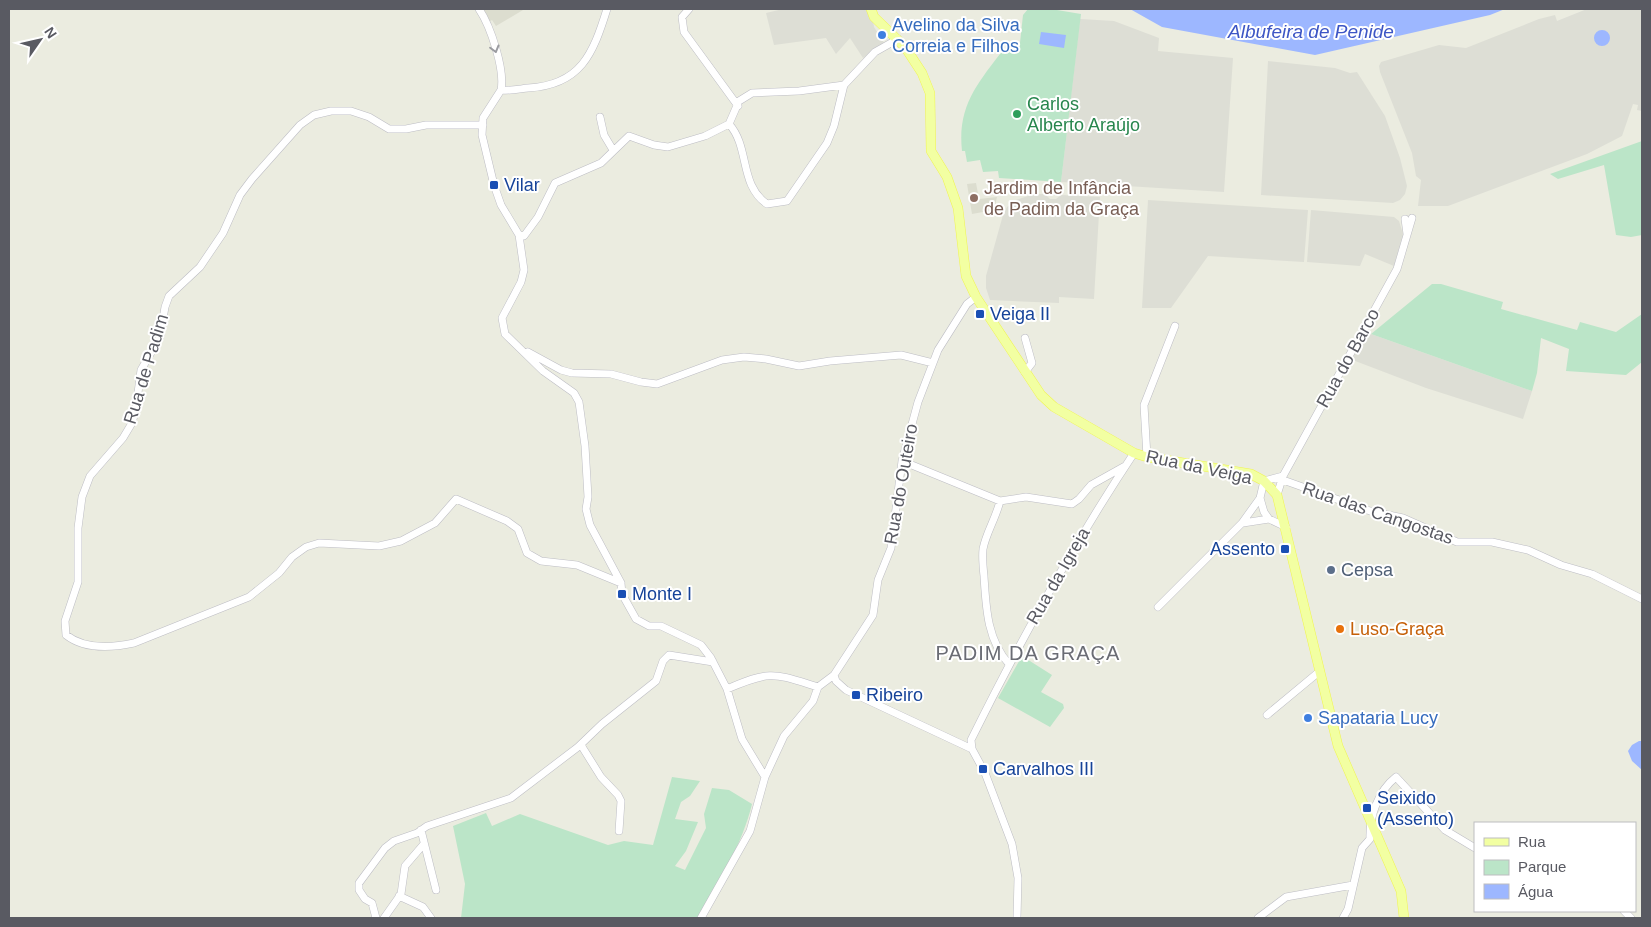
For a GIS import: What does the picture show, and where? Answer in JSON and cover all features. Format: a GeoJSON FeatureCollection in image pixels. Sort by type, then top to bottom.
{"type":"FeatureCollection","features":[{"type":"Feature","properties":{"kind":"main road","name":"Rua da Veiga"},"geometry":{"type":"LineString","coordinates":[[871,9],[874,17],[898,39],[914,60],[930,93],[931,151],[947,177],[958,208],[966,276],[976,297],[1041,395],[1054,408],[1134,453],[1147,457],[1251,474],[1264,481],[1277,495]]}},
{"type":"Feature","properties":{"kind":"main road"},"geometry":{"type":"LineString","coordinates":[[1277,495],[1338,746],[1369,822],[1401,891],[1404,918]]}},
{"type":"Feature","properties":{"kind":"street"},"geometry":{"type":"LineString","coordinates":[[479,9],[492,37],[503,80],[501,90],[483,118],[482,135],[494,185],[501,205],[519,236],[524,270],[521,282],[502,318],[505,334],[543,370],[574,393],[579,402],[585,446],[586,510],[590,525],[621,583],[622,594],[636,619],[649,626],[661,626],[701,645],[713,662],[727,689],[742,739],[765,777]]}},
{"type":"Feature","properties":{"kind":"street"},"geometry":{"type":"LineString","coordinates":[[501,90],[542,88],[570,76],[586,61],[594,49],[607,9]]}},
{"type":"Feature","properties":{"kind":"street"},"geometry":{"type":"LineString","coordinates":[[689,9],[682,17],[684,32],[738,106]]}},
{"type":"Feature","properties":{"kind":"street"},"geometry":{"type":"LineString","coordinates":[[729,124],[739,140],[748,181],[760,199],[767,204],[787,201],[826,143],[834,126],[844,85],[875,52],[898,39]]}},
{"type":"Feature","properties":{"kind":"street"},"geometry":{"type":"LineString","coordinates":[[519,236],[524,236],[538,217],[555,183],[601,163],[629,136],[654,145],[668,147],[705,136],[729,124],[739,101],[752,93],[799,91],[844,85]]}},
{"type":"Feature","properties":{"kind":"street","name":"Rua de Padim"},"geometry":{"type":"LineString","coordinates":[[482,125],[426,125],[406,129],[388,129],[369,117],[351,111],[331,111],[314,115],[300,125],[252,179],[240,195],[223,233],[200,267],[169,296],[164,307],[160,337],[142,370],[132,423],[123,438],[90,476],[82,497],[78,528],[78,582],[65,620],[66,635],[76,643],[91,646],[120,646],[134,643],[249,597],[278,573],[292,557],[306,547],[319,543],[379,546],[401,541],[435,523],[456,499],[507,521],[518,529],[527,553],[540,561],[577,565],[621,583]]}},
{"type":"Feature","properties":{"kind":"street"},"geometry":{"type":"LineString","coordinates":[[600,117],[604,135],[613,150]]}},
{"type":"Feature","properties":{"kind":"street","name":"Rua do Barco"},"geometry":{"type":"LineString","coordinates":[[1277,495],[1283,478],[1397,269],[1408,237],[1408,219]]}},
{"type":"Feature","properties":{"kind":"street","name":"Rua do Outeiro"},"geometry":{"type":"LineString","coordinates":[[818,687],[834,674],[873,614],[878,580],[891,548],[902,461],[918,402],[938,350],[967,304],[976,297]]}},
{"type":"Feature","properties":{"kind":"street"},"geometry":{"type":"LineString","coordinates":[[1147,457],[1144,405],[1175,326]]}},
{"type":"Feature","properties":{"kind":"street"},"geometry":{"type":"LineString","coordinates":[[1025,338],[1032,363],[1025,372]]}},
{"type":"Feature","properties":{"kind":"street"},"geometry":{"type":"LineString","coordinates":[[519,347],[561,370],[572,373],[612,374],[641,382],[657,384],[722,360],[744,357],[766,358],[799,366],[830,361],[901,355],[934,363]]}},
{"type":"Feature","properties":{"kind":"street","name":"Rua da Igreja"},"geometry":{"type":"LineString","coordinates":[[972,749],[971,740],[1009,664],[1088,523],[1134,453]]}},
{"type":"Feature","properties":{"kind":"street"},"geometry":{"type":"LineString","coordinates":[[902,461],[1000,501],[1026,497],[1072,504],[1079,500],[1091,485],[1126,466]]}},
{"type":"Feature","properties":{"kind":"street"},"geometry":{"type":"LineString","coordinates":[[1158,607],[1242,523],[1260,498],[1264,481],[1283,478]]}},
{"type":"Feature","properties":{"kind":"street","name":"Rua das Cangostas"},"geometry":{"type":"LineString","coordinates":[[1283,478],[1370,511],[1403,518],[1457,542],[1492,542],[1528,550],[1560,565],[1592,574],[1642,599]]}},
{"type":"Feature","properties":{"kind":"street"},"geometry":{"type":"LineString","coordinates":[[1260,498],[1264,512],[1269,519],[1286,527]]}},
{"type":"Feature","properties":{"kind":"street"},"geometry":{"type":"LineString","coordinates":[[1000,501],[995,520],[983,548],[983,561],[988,621],[999,652],[1009,664]]}},
{"type":"Feature","properties":{"kind":"street"},"geometry":{"type":"LineString","coordinates":[[1242,523],[1269,519]]}},
{"type":"Feature","properties":{"kind":"street"},"geometry":{"type":"LineString","coordinates":[[376,918],[372,903],[365,899],[359,890],[359,883],[385,848],[394,841],[462,813],[511,798],[581,745],[602,724],[656,681],[663,662],[669,655],[713,662]]}},
{"type":"Feature","properties":{"kind":"street"},"geometry":{"type":"LineString","coordinates":[[1267,715],[1320,671]]}},
{"type":"Feature","properties":{"kind":"street"},"geometry":{"type":"LineString","coordinates":[[702,918],[750,831],[765,777],[784,736],[813,701],[818,687],[785,676],[768,674],[727,689]]}},
{"type":"Feature","properties":{"kind":"street"},"geometry":{"type":"LineString","coordinates":[[834,674],[836,681],[846,690],[972,749],[985,773],[1012,844],[1018,878],[1017,918]]}},
{"type":"Feature","properties":{"kind":"street"},"geometry":{"type":"LineString","coordinates":[[581,745],[601,777],[618,795],[621,801],[619,832]]}},
{"type":"Feature","properties":{"kind":"street"},"geometry":{"type":"LineString","coordinates":[[1344,918],[1362,848],[1370,839],[1369,822],[1380,794],[1391,780],[1399,777],[1426,811],[1445,830],[1474,847]]}},
{"type":"Feature","properties":{"kind":"street"},"geometry":{"type":"LineString","coordinates":[[422,830],[424,846],[436,890]]}},
{"type":"Feature","properties":{"kind":"street"},"geometry":{"type":"LineString","coordinates":[[384,918],[399,896],[405,866],[424,846]]}},
{"type":"Feature","properties":{"kind":"street"},"geometry":{"type":"LineString","coordinates":[[1258,918],[1286,897],[1353,885]]}},
{"type":"Feature","properties":{"kind":"street"},"geometry":{"type":"LineString","coordinates":[[399,896],[423,907],[431,918]]}},
{"type":"Feature","properties":{"kind":"shaded area"},"geometry":{"type":"Polygon","coordinates":[[[481,9],[523,10],[496,26],[492,20],[489,22],[481,9]]]}},
{"type":"Feature","properties":{"kind":"shaded area"},"geometry":{"type":"Polygon","coordinates":[[[783,9],[867,9],[874,27],[884,43],[863,58],[850,38],[836,54],[826,38],[774,45],[766,13],[783,9]]]}},
{"type":"Feature","properties":{"kind":"shaded area"},"geometry":{"type":"Polygon","coordinates":[[[1587,9],[1642,9],[1642,111],[1637,110],[1638,105],[1633,104],[1622,136],[1587,154],[1448,206],[1418,206],[1421,180],[1416,176],[1412,153],[1380,72],[1379,66],[1381,62],[1439,45],[1466,48],[1539,19],[1555,15],[1557,21],[1587,9]]]}},
{"type":"Feature","properties":{"kind":"shaded area"},"geometry":{"type":"Polygon","coordinates":[[[1080,19],[1114,21],[1159,38],[1158,51],[1233,58],[1224,192],[1061,182],[1080,19]]]}},
{"type":"Feature","properties":{"kind":"shaded area"},"geometry":{"type":"Polygon","coordinates":[[[1268,61],[1335,68],[1350,73],[1357,72],[1385,116],[1400,158],[1407,186],[1405,194],[1400,200],[1393,203],[1261,195],[1268,61]]]}},
{"type":"Feature","properties":{"kind":"shaded area","name":"Jardim de Infância de Padim da Graça"},"geometry":{"type":"Polygon","coordinates":[[[976,183],[979,199],[997,197],[994,210],[972,214],[967,184],[976,183]]]}},
{"type":"Feature","properties":{"kind":"shaded area"},"geometry":{"type":"Polygon","coordinates":[[[1034,194],[1045,194],[1050,199],[1056,199],[1061,195],[1100,197],[1094,299],[1059,297],[1059,303],[990,300],[986,288],[986,276],[1003,215],[1007,207],[1016,200],[1034,194]]]}},
{"type":"Feature","properties":{"kind":"shaded area"},"geometry":{"type":"Polygon","coordinates":[[[1148,200],[1308,210],[1304,262],[1208,256],[1171,308],[1142,308],[1148,200]]]}},
{"type":"Feature","properties":{"kind":"shaded area"},"geometry":{"type":"Polygon","coordinates":[[[1311,210],[1394,217],[1399,221],[1403,234],[1394,266],[1365,254],[1360,266],[1307,262],[1311,210]]]}},
{"type":"Feature","properties":{"kind":"shaded area"},"geometry":{"type":"Polygon","coordinates":[[[1371,334],[1532,391],[1523,419],[1426,388],[1350,359],[1360,340],[1371,334]]]}},
{"type":"Feature","properties":{"kind":"green space","name":"Carlos Alberto Araújo"},"geometry":{"type":"Polygon","coordinates":[[[1028,9],[1051,9],[1081,14],[1061,182],[999,178],[998,171],[983,172],[980,160],[967,162],[965,151],[962,151],[961,135],[963,121],[971,96],[985,73],[1003,50],[1019,52],[1023,15],[1028,9]]]}},
{"type":"Feature","properties":{"kind":"green space"},"geometry":{"type":"Polygon","coordinates":[[[1642,141],[1642,235],[1631,237],[1616,235],[1604,165],[1558,179],[1550,174],[1642,141]]]}},
{"type":"Feature","properties":{"kind":"green space"},"geometry":{"type":"Polygon","coordinates":[[[1432,284],[1441,284],[1503,302],[1501,309],[1577,330],[1580,322],[1616,332],[1642,314],[1642,362],[1626,375],[1566,371],[1569,349],[1541,338],[1537,373],[1532,391],[1371,334],[1432,284]]]}},
{"type":"Feature","properties":{"kind":"green space"},"geometry":{"type":"Polygon","coordinates":[[[1022,656],[1052,675],[1041,692],[1063,704],[1064,708],[1050,727],[998,698],[1022,656]]]}},
{"type":"Feature","properties":{"kind":"green space"},"geometry":{"type":"Polygon","coordinates":[[[672,777],[700,781],[690,796],[681,802],[675,819],[698,822],[686,851],[675,866],[685,870],[706,828],[704,814],[712,788],[729,790],[752,804],[736,848],[699,918],[461,918],[465,884],[453,826],[486,813],[492,826],[520,814],[608,845],[624,841],[653,845],[672,777]]]}},
{"type":"Feature","properties":{"kind":"water","name":"Albufeira de Penide"},"geometry":{"type":"Polygon","coordinates":[[[1130,9],[1505,9],[1490,15],[1315,55],[1162,27],[1130,9]]]}},
{"type":"Feature","properties":{"kind":"water"},"geometry":{"type":"Polygon","coordinates":[[[1602,30],[1610,38],[1602,46],[1594,38],[1602,30]]]}},
{"type":"Feature","properties":{"kind":"water"},"geometry":{"type":"Polygon","coordinates":[[[1041,32],[1066,35],[1064,48],[1039,44],[1041,32]]]}},
{"type":"Feature","properties":{"kind":"water"},"geometry":{"type":"Polygon","coordinates":[[[1642,741],[1642,770],[1632,761],[1628,751],[1632,745],[1642,741]]]}},
{"type":"Feature","properties":{"kind":"place","name":"Avelino da Silva Correia e Filhos"},"geometry":{"type":"Point","coordinates":[882,35]}},
{"type":"Feature","properties":{"kind":"place","name":"Carlos Alberto Araújo"},"geometry":{"type":"Point","coordinates":[1017,114]}},
{"type":"Feature","properties":{"kind":"place","name":"Vilar"},"geometry":{"type":"Point","coordinates":[494,185]}},
{"type":"Feature","properties":{"kind":"place","name":"Jardim de Infância de Padim da Graça"},"geometry":{"type":"Point","coordinates":[974,198]}},
{"type":"Feature","properties":{"kind":"place","name":"Veiga II"},"geometry":{"type":"Point","coordinates":[980,314]}},
{"type":"Feature","properties":{"kind":"place","name":"Assento"},"geometry":{"type":"Point","coordinates":[1285,549]}},
{"type":"Feature","properties":{"kind":"place","name":"Cepsa"},"geometry":{"type":"Point","coordinates":[1331,570]}},
{"type":"Feature","properties":{"kind":"place","name":"Monte I"},"geometry":{"type":"Point","coordinates":[622,594]}},
{"type":"Feature","properties":{"kind":"place","name":"Luso-Graça"},"geometry":{"type":"Point","coordinates":[1340,629]}},
{"type":"Feature","properties":{"kind":"place","name":"Ribeiro"},"geometry":{"type":"Point","coordinates":[856,695]}},
{"type":"Feature","properties":{"kind":"place","name":"Sapataria Lucy"},"geometry":{"type":"Point","coordinates":[1308,718]}},
{"type":"Feature","properties":{"kind":"place","name":"Carvalhos III"},"geometry":{"type":"Point","coordinates":[983,769]}},
{"type":"Feature","properties":{"kind":"place","name":"Seixido (Assento)"},"geometry":{"type":"Point","coordinates":[1367,808]}},
{"type":"Feature","properties":{"kind":"district","name":"PADIM DA GRAÇA"},"geometry":{"type":"Point","coordinates":[1028,653]}}]}
